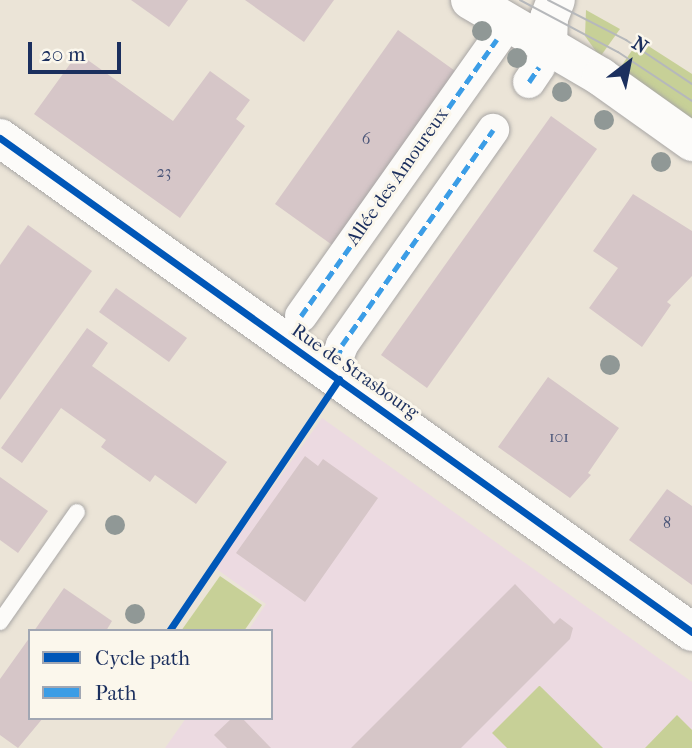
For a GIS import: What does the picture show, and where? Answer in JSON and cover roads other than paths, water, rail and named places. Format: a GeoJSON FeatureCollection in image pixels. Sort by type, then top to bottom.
{"type":"FeatureCollection","features":[{"type":"Feature","properties":{"kind":"street"},"geometry":{"type":"LineString","coordinates":[[470,0],[538,65],[692,142]]}},
{"type":"Feature","properties":{"kind":"street"},"geometry":{"type":"LineString","coordinates":[[538,65],[556,0]]}},
{"type":"Feature","properties":{"kind":"street","name":"Allée des Amoureux"},"geometry":{"type":"LineString","coordinates":[[301,316],[497,39]]}},
{"type":"Feature","properties":{"kind":"street"},"geometry":{"type":"LineString","coordinates":[[337,359],[349,335],[493,130]]}},
{"type":"Feature","properties":{"kind":"street","name":"Rue de Strasbourg"},"geometry":{"type":"LineString","coordinates":[[0,138],[692,632]]}},
{"type":"Feature","properties":{"kind":"lane"},"geometry":{"type":"LineString","coordinates":[[0,622],[77,512]]}},
{"type":"Feature","properties":{"kind":"tram line"},"geometry":{"type":"LineString","coordinates":[[520,0],[618,52],[692,101]]}},
{"type":"Feature","properties":{"kind":"tram line"},"geometry":{"type":"LineString","coordinates":[[548,0],[626,40],[692,84]]}}]}
